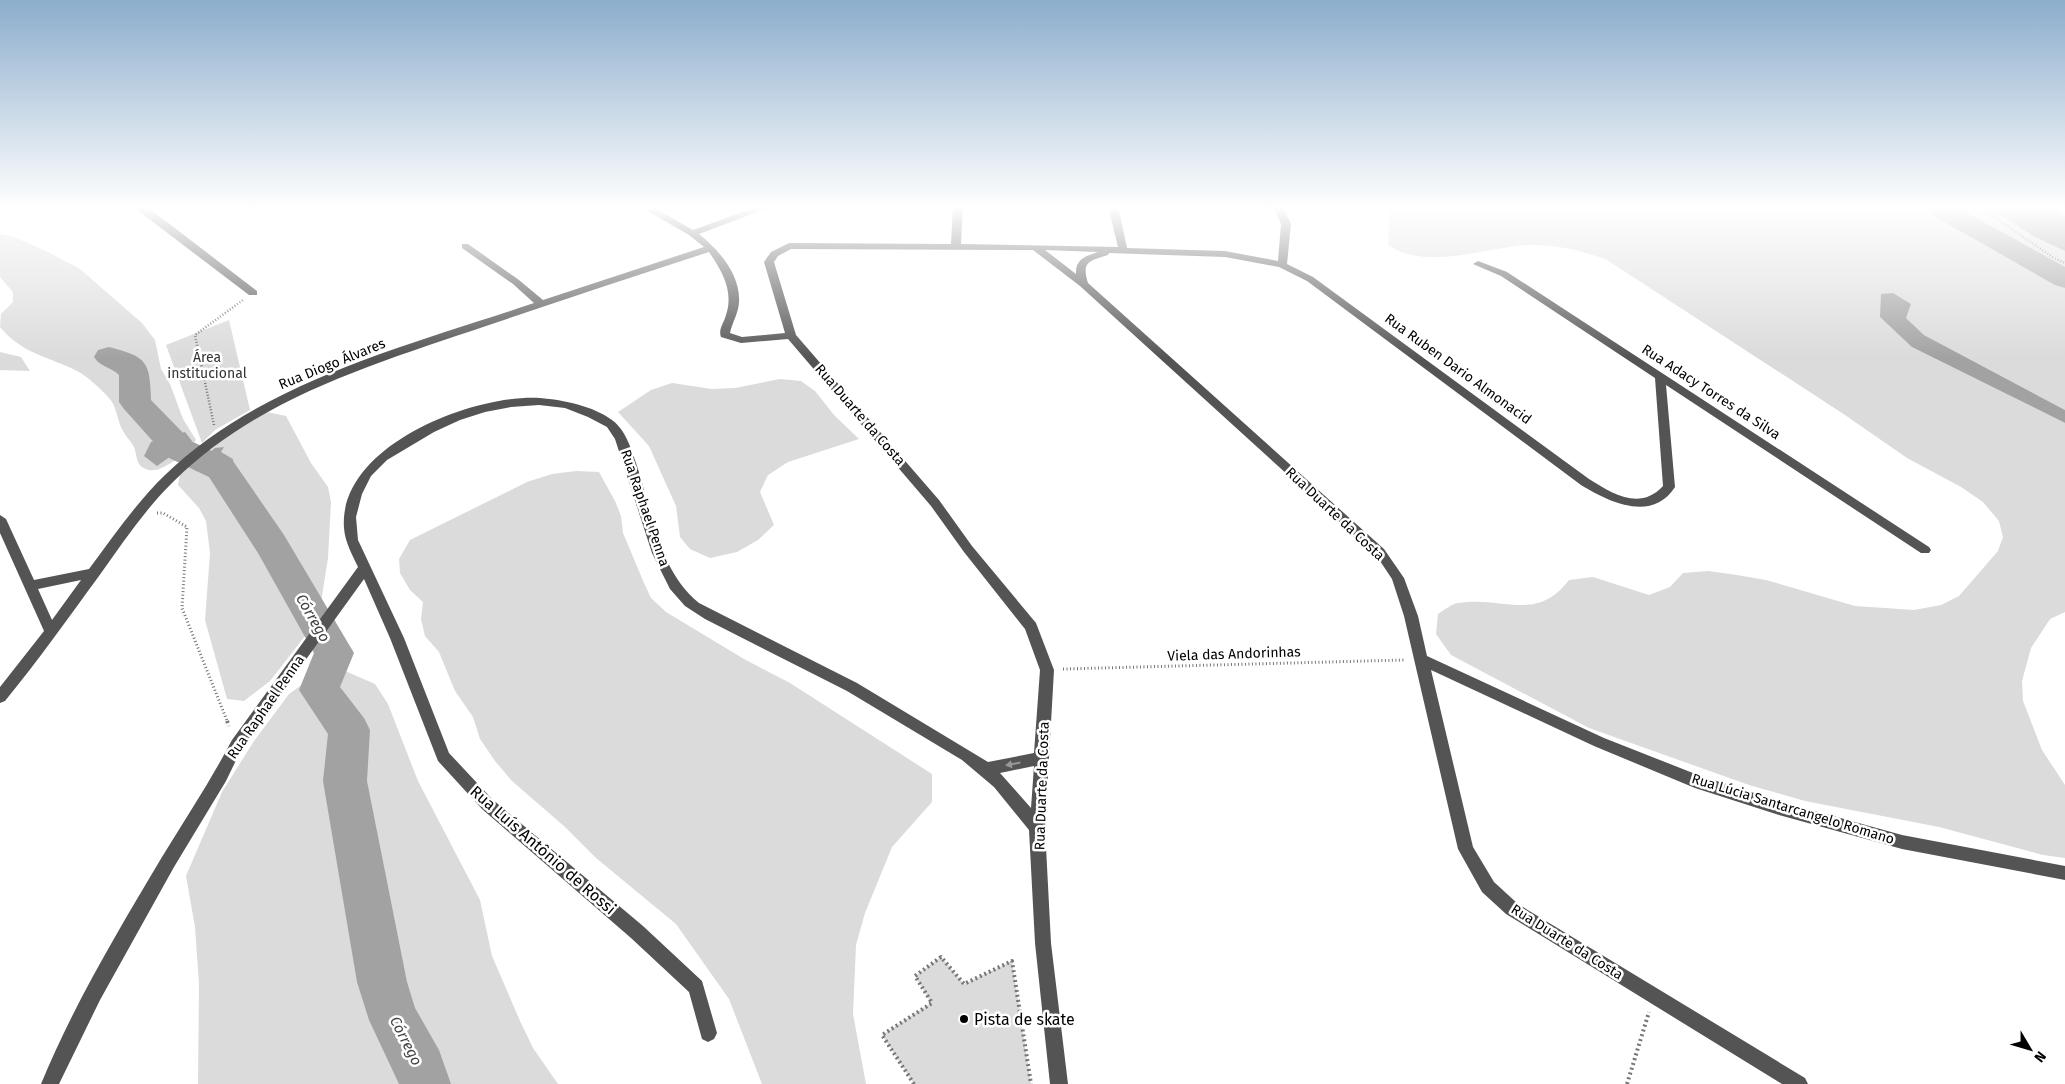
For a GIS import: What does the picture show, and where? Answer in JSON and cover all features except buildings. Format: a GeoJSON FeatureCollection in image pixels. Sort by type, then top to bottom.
{"type":"FeatureCollection","features":[{"type":"Feature","properties":{"kind":"street"},"geometry":{"type":"LineString","coordinates":[[206,257],[254,293]]}},
{"type":"Feature","properties":{"kind":"street"},"geometry":{"type":"LineString","coordinates":[[479,257],[516,282],[542,304]]}},
{"type":"Feature","properties":{"kind":"street","name":"Rua Diogo Álvares"},"geometry":{"type":"LineString","coordinates":[[0,697],[51,632],[136,514],[179,468],[209,442],[271,406],[313,386],[429,342],[685,257]]}},
{"type":"Feature","properties":{"kind":"street"},"geometry":{"type":"LineString","coordinates":[[716,257],[734,288],[732,315],[725,328],[726,335],[741,340],[792,336]]}},
{"type":"Feature","properties":{"kind":"street","name":"Rua Duarte da Costa"},"geometry":{"type":"LineString","coordinates":[[772,257],[769,262],[779,301],[792,336],[935,503],[968,549],[1031,627],[1047,670],[1038,828],[1043,943],[1059,1084]]}},
{"type":"Feature","properties":{"kind":"street","name":"Rua Duarte da Costa"},"geometry":{"type":"LineString","coordinates":[[1047,257],[1083,284],[1380,552],[1398,578],[1411,616],[1466,848],[1488,887],[1512,909],[1800,1084]]}},
{"type":"Feature","properties":{"kind":"street","name":"Rua Ruben Dario Almonacid"},"geometry":{"type":"LineString","coordinates":[[1083,284],[1078,270],[1080,265],[1088,258],[1093,257]]}},
{"type":"Feature","properties":{"kind":"street","name":"Rua Ruben Dario Almonacid"},"geometry":{"type":"LineString","coordinates":[[1239,257],[1282,265],[1317,284],[1585,482],[1606,495],[1628,502],[1646,503],[1661,499],[1669,487],[1660,378]]}},
{"type":"Feature","properties":{"kind":"street"},"geometry":{"type":"LineString","coordinates":[[1282,265],[1283,257]]}},
{"type":"Feature","properties":{"kind":"street","name":"Rua Adacy Torres da Silva"},"geometry":{"type":"LineString","coordinates":[[1478,264],[1504,274],[1925,550]]}},
{"type":"Feature","properties":{"kind":"street","name":"Rua Raphael Penna"},"geometry":{"type":"LineString","coordinates":[[50,1084],[94,994],[168,862],[221,776],[237,744],[365,566],[352,538],[350,510],[361,482],[377,462],[401,444],[429,428],[466,412],[502,405],[540,402],[568,406],[590,413],[612,426],[625,447],[652,532],[671,581],[685,599],[721,621],[826,672],[899,714],[986,769],[1038,828]]}},
{"type":"Feature","properties":{"kind":"street"},"geometry":{"type":"LineString","coordinates":[[0,519],[51,632]]}},
{"type":"Feature","properties":{"kind":"street","name":"Rua Luís Antônio de Rossi"},"geometry":{"type":"LineString","coordinates":[[365,566],[397,638],[443,758],[488,804],[644,937],[696,987],[708,1033]]}},
{"type":"Feature","properties":{"kind":"street"},"geometry":{"type":"LineString","coordinates":[[31,585],[94,573]]}},
{"type":"Feature","properties":{"kind":"street","name":"Rua Lúcia Santarcangelo Romano"},"geometry":{"type":"LineString","coordinates":[[1422,660],[1599,742],[1704,784],[1779,808],[1902,842],[2065,873]]}},
{"type":"Feature","properties":{"kind":"street"},"geometry":{"type":"LineString","coordinates":[[986,769],[1041,758]]}},
{"type":"Feature","properties":{"kind":"path"},"geometry":{"type":"LineString","coordinates":[[2052,257],[2065,263]]}},
{"type":"Feature","properties":{"kind":"path"},"geometry":{"type":"LineString","coordinates":[[215,430],[195,335],[254,293]]}},
{"type":"Feature","properties":{"kind":"path"},"geometry":{"type":"LineString","coordinates":[[136,514],[163,513],[187,527],[182,608],[237,744]]}},
{"type":"Feature","properties":{"kind":"path","name":"Viela das Andorinhas"},"geometry":{"type":"LineString","coordinates":[[1047,670],[1422,660]]}},
{"type":"Feature","properties":{"kind":"path"},"geometry":{"type":"LineString","coordinates":[[914,1084],[882,1035],[932,1003],[915,976],[941,957],[964,984],[1012,961],[1031,1084]]}},
{"type":"Feature","properties":{"kind":"path"},"geometry":{"type":"LineString","coordinates":[[1627,1084],[1655,995]]}},
{"type":"Feature","properties":{"kind":"green space"},"geometry":{"type":"Polygon","coordinates":[[[0,257],[57,257],[80,269],[142,323],[155,340],[161,369],[170,384],[183,419],[196,440],[168,465],[155,470],[141,467],[134,447],[121,427],[114,405],[102,390],[79,372],[27,349],[0,327],[1,314],[13,302],[13,292],[0,277],[0,257]]]}},
{"type":"Feature","properties":{"kind":"green space"},"geometry":{"type":"Polygon","coordinates":[[[1597,257],[2012,257],[2065,288],[2065,410],[1924,335],[1906,318],[1880,317],[1913,347],[2065,423],[2065,612],[2050,619],[2031,648],[2022,681],[2023,701],[2042,750],[2065,785],[2065,858],[2043,855],[1939,827],[1805,801],[1749,785],[1589,728],[1451,655],[1436,634],[1438,614],[1458,603],[1490,602],[1518,605],[1544,601],[1557,593],[1569,580],[1593,577],[1649,595],[1670,587],[1683,573],[1708,571],[1766,580],[1855,606],[1914,610],[1941,605],[1959,596],[1998,551],[2003,537],[1999,521],[1983,502],[1961,487],[1907,458],[1845,415],[1607,260],[1597,257]]]}},
{"type":"Feature","properties":{"kind":"green space"},"geometry":{"type":"Polygon","coordinates":[[[2039,257],[2065,257],[2065,272],[2039,257]]]}},
{"type":"Feature","properties":{"kind":"green space","name":"Área institucional"},"geometry":{"type":"Polygon","coordinates":[[[229,320],[250,410],[215,430],[202,443],[166,345],[229,320]]]}},
{"type":"Feature","properties":{"kind":"green space"},"geometry":{"type":"Polygon","coordinates":[[[0,352],[21,357],[30,371],[0,370],[0,352]]]}},
{"type":"Feature","properties":{"kind":"green space"},"geometry":{"type":"Polygon","coordinates":[[[780,379],[801,381],[815,391],[834,415],[859,439],[788,462],[768,475],[760,492],[774,525],[758,540],[737,552],[710,558],[690,549],[680,537],[676,506],[649,446],[618,412],[651,390],[672,383],[712,389],[735,388],[780,379]]]}},
{"type":"Feature","properties":{"kind":"green space"},"geometry":{"type":"Polygon","coordinates":[[[267,412],[286,416],[311,463],[328,487],[331,502],[328,558],[319,615],[270,681],[244,701],[227,699],[205,620],[210,553],[206,521],[199,508],[178,485],[180,474],[226,437],[267,412]],[[223,447],[210,453],[196,471],[235,475],[233,459],[220,452],[223,447]]]}},
{"type":"Feature","properties":{"kind":"green space"},"geometry":{"type":"Polygon","coordinates":[[[576,471],[599,472],[615,501],[621,516],[623,533],[651,598],[666,612],[744,659],[790,683],[932,774],[932,802],[892,847],[865,913],[856,945],[853,1014],[866,1084],[762,1084],[729,999],[676,924],[596,858],[565,827],[512,781],[480,739],[473,717],[455,691],[439,652],[425,636],[421,619],[423,602],[410,590],[400,573],[399,559],[410,540],[527,482],[552,474],[576,471]]]}},
{"type":"Feature","properties":{"kind":"green space"},"geometry":{"type":"Polygon","coordinates":[[[343,670],[375,684],[388,704],[418,781],[480,900],[492,956],[520,1021],[533,1048],[558,1084],[198,1084],[199,984],[195,927],[186,876],[222,792],[254,741],[289,694],[314,676],[343,670]]]}},
{"type":"Feature","properties":{"kind":"green space","name":"Pista de skate"},"geometry":{"type":"Polygon","coordinates":[[[941,957],[964,984],[1012,961],[1031,1084],[914,1084],[882,1035],[931,1003],[915,976],[941,957]]]}},
{"type":"Feature","properties":{"kind":"shaded area"},"geometry":{"type":"Polygon","coordinates":[[[1893,293],[1911,304],[1906,318],[1924,335],[2065,410],[2065,423],[1912,347],[1880,317],[1881,294],[1893,293]]]}},
{"type":"Feature","properties":{"kind":"shaded area"},"geometry":{"type":"Polygon","coordinates":[[[185,432],[192,441],[157,466],[144,456],[151,442],[185,432]]]}},
{"type":"Feature","properties":{"kind":"shaded area"},"geometry":{"type":"Polygon","coordinates":[[[224,447],[221,452],[233,459],[235,475],[225,479],[218,473],[195,471],[198,467],[192,467],[215,448],[224,447]]]}},
{"type":"Feature","properties":{"kind":"waterway"},"geometry":{"type":"LineString","coordinates":[[2025,257],[2065,279]]}},
{"type":"Feature","properties":{"kind":"waterway","name":"Córrego"},"geometry":{"type":"LineString","coordinates":[[109,357],[125,363],[135,372],[135,402],[179,449],[221,469],[271,544],[334,653],[319,690],[349,730],[345,781],[382,982],[394,1020],[421,1068],[425,1084]]}},
{"type":"Feature","properties":{"kind":"place","name":"Pista de skate"},"geometry":{"type":"Point","coordinates":[964,1019]}}]}
